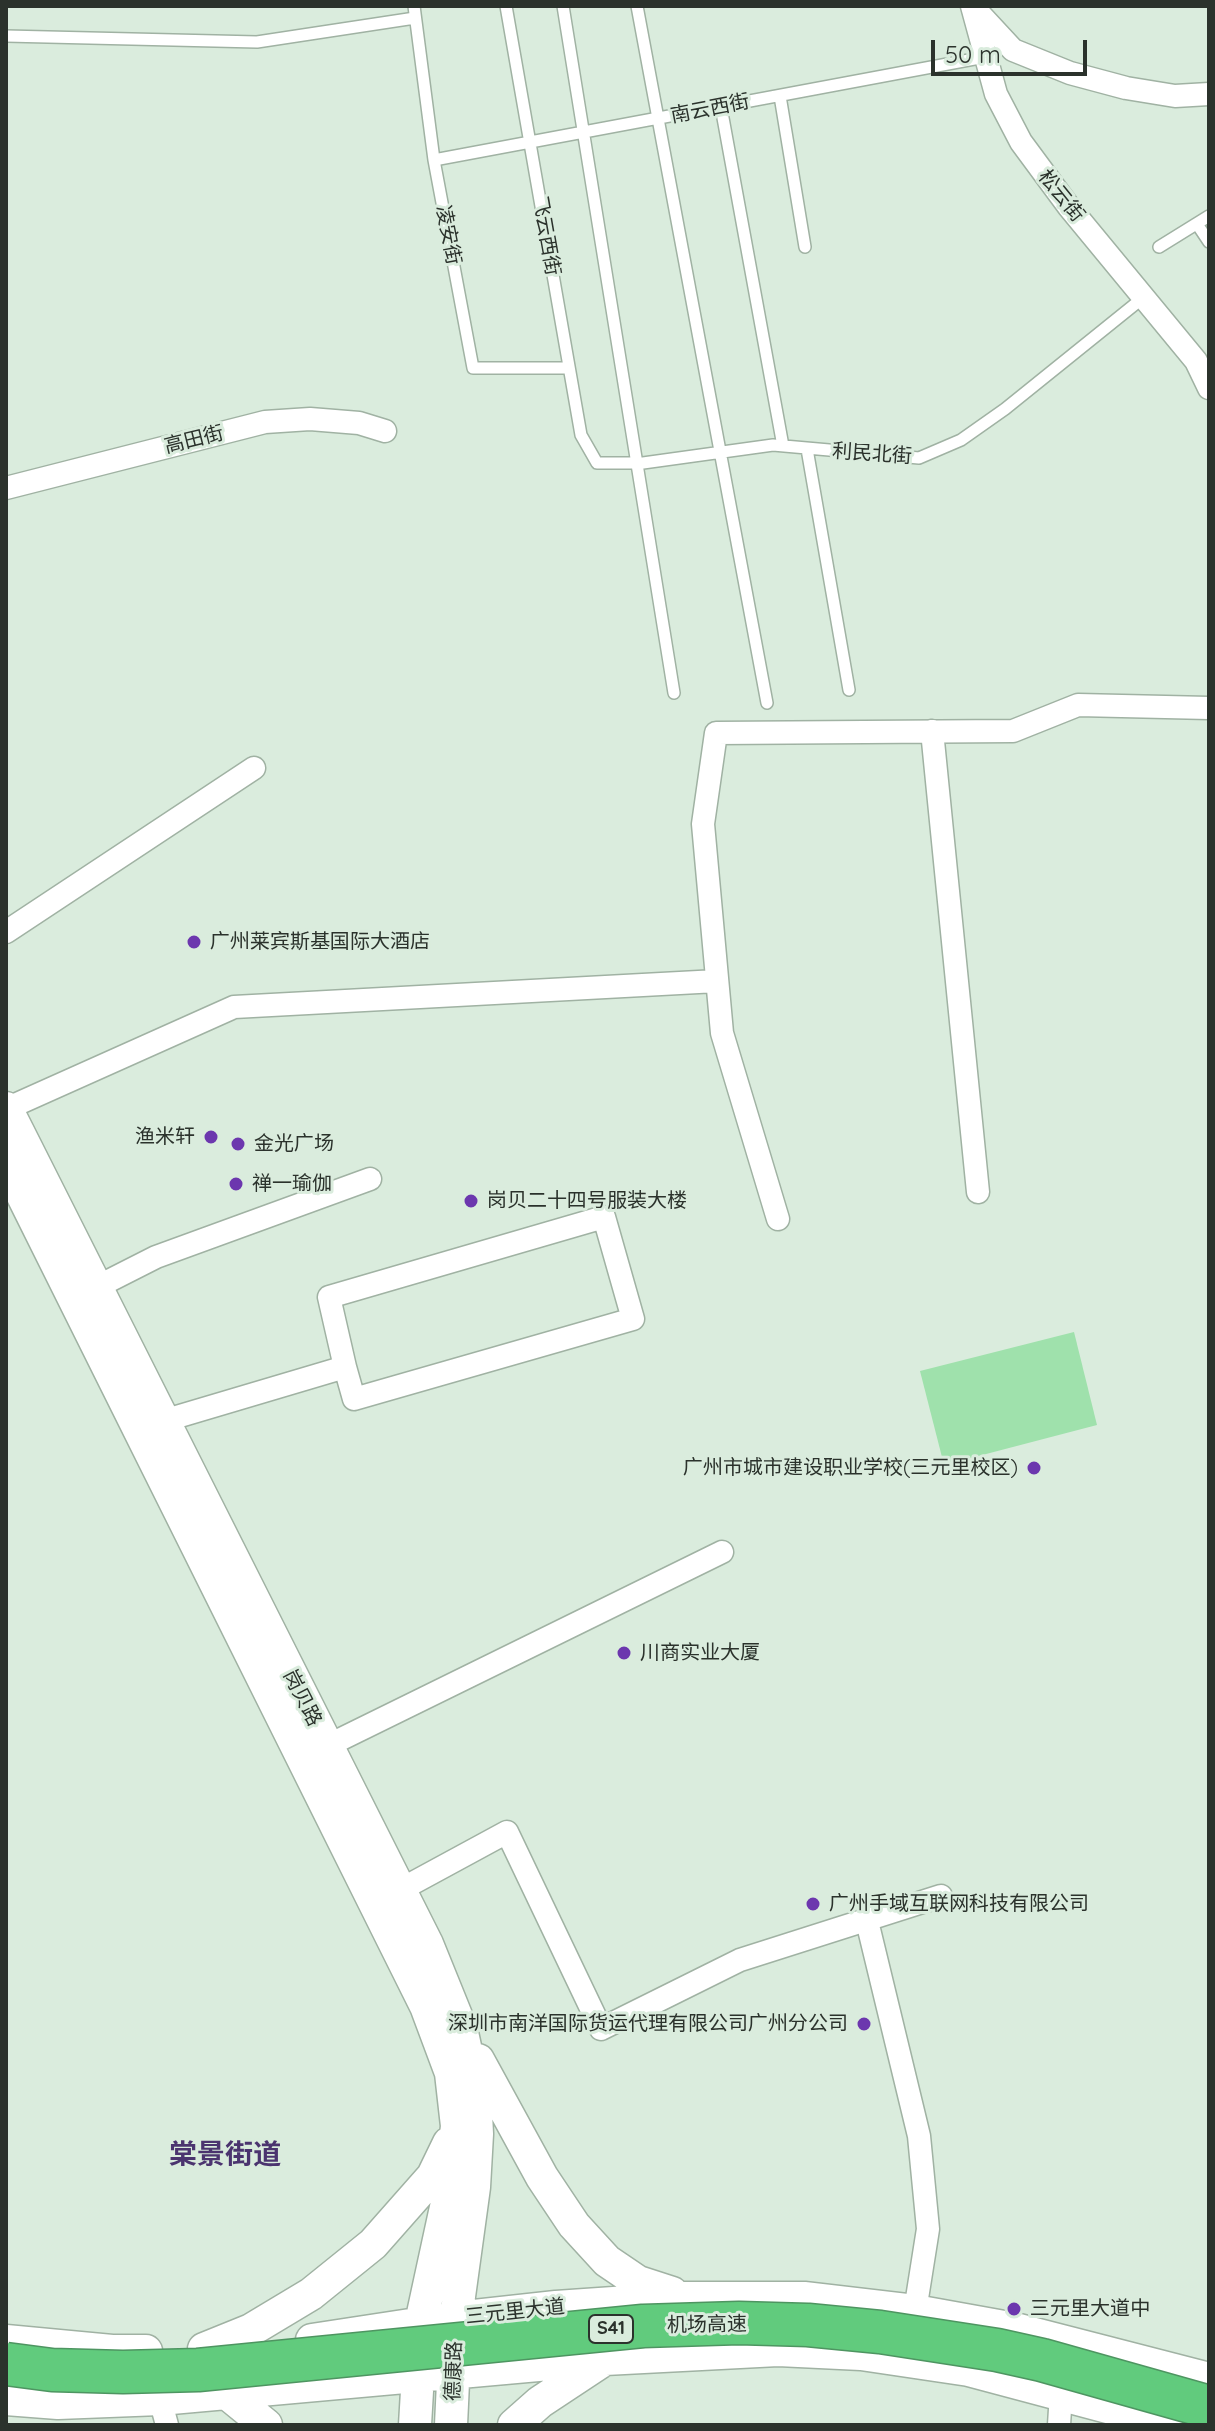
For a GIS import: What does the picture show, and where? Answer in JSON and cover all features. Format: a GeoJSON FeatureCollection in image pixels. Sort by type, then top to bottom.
{"type":"FeatureCollection","features":[{"type":"Feature","properties":{"kind":"highway","name":"机场高速"},"geometry":{"type":"LineString","coordinates":[[6,2364],[67,2370],[198,2370],[643,2326],[739,2323],[808,2325],[880,2332],[997,2350],[1209,2407]]}},
{"type":"Feature","properties":{"kind":"main road","name":"岗贝路"},"geometry":{"type":"LineString","coordinates":[[6,1109],[84,1293],[426,2006],[451,2073],[457,2126],[450,2189],[421,2323]]}},
{"type":"Feature","properties":{"kind":"main road","name":"岗贝路"},"geometry":{"type":"LineString","coordinates":[[6,1162],[163,1421],[427,1944],[461,2028],[475,2093],[477,2134],[474,2187],[456,2318]]}},
{"type":"Feature","properties":{"kind":"main road"},"geometry":{"type":"LineString","coordinates":[[461,2028],[542,2177],[574,2225],[607,2261],[638,2282],[686,2298]]}},
{"type":"Feature","properties":{"kind":"main road"},"geometry":{"type":"LineString","coordinates":[[169,2407],[193,2380],[191,2350],[251,2330],[311,2294],[373,2244],[433,2176],[457,2126]]}},
{"type":"Feature","properties":{"kind":"main road","name":"三元里大道"},"geometry":{"type":"LineString","coordinates":[[6,2341],[112,2351],[191,2350],[305,2341],[456,2318],[556,2307],[686,2298],[804,2298],[915,2311],[1034,2333],[1209,2379]]}},
{"type":"Feature","properties":{"kind":"main road","name":"德康路"},"geometry":{"type":"LineString","coordinates":[[451,2425],[456,2318]]}},
{"type":"Feature","properties":{"kind":"main road","name":"德康路"},"geometry":{"type":"LineString","coordinates":[[415,2425],[421,2323]]}},
{"type":"Feature","properties":{"kind":"main road"},"geometry":{"type":"LineString","coordinates":[[6,2399],[169,2407],[228,2394],[418,2374],[605,2359],[778,2350],[919,2362],[1016,2381],[1175,2425]]}},
{"type":"Feature","properties":{"kind":"main road"},"geometry":{"type":"LineString","coordinates":[[514,2425],[540,2402],[605,2359]]}},
{"type":"Feature","properties":{"kind":"main road"},"geometry":{"type":"LineString","coordinates":[[228,2394],[266,2425]]}},
{"type":"Feature","properties":{"kind":"street","name":"松云街"},"geometry":{"type":"LineString","coordinates":[[972,6],[996,94],[1021,142],[1052,186],[1144,297],[1202,358],[1209,388]]}},
{"type":"Feature","properties":{"kind":"street"},"geometry":{"type":"LineString","coordinates":[[972,6],[1013,50],[1070,73],[1126,88],[1175,96],[1209,94]]}},
{"type":"Feature","properties":{"kind":"street","name":"高田街"},"geometry":{"type":"LineString","coordinates":[[6,488],[265,422],[322,420],[359,423],[385,431]]}},
{"type":"Feature","properties":{"kind":"street"},"geometry":{"type":"LineString","coordinates":[[778,1219],[722,1033],[703,824],[716,733],[1013,731],[1078,705],[1209,708]]}},
{"type":"Feature","properties":{"kind":"street"},"geometry":{"type":"LineString","coordinates":[[932,731],[978,1192]]}},
{"type":"Feature","properties":{"kind":"street"},"geometry":{"type":"LineString","coordinates":[[6,932],[254,768]]}},
{"type":"Feature","properties":{"kind":"street"},"geometry":{"type":"LineString","coordinates":[[6,1109],[234,1007],[717,981]]}},
{"type":"Feature","properties":{"kind":"street"},"geometry":{"type":"LineString","coordinates":[[84,1293],[156,1257],[370,1179]]}},
{"type":"Feature","properties":{"kind":"street"},"geometry":{"type":"LineString","coordinates":[[604,1217],[633,1319],[354,1399],[345,1367],[329,1297],[604,1217]]}},
{"type":"Feature","properties":{"kind":"street"},"geometry":{"type":"LineString","coordinates":[[163,1421],[345,1367]]}},
{"type":"Feature","properties":{"kind":"street"},"geometry":{"type":"LineString","coordinates":[[327,1746],[722,1552]]}},
{"type":"Feature","properties":{"kind":"street"},"geometry":{"type":"LineString","coordinates":[[400,1890],[507,1832],[601,2029],[740,1960],[941,1896]]}},
{"type":"Feature","properties":{"kind":"street"},"geometry":{"type":"LineString","coordinates":[[867,1921],[919,2136],[928,2229],[915,2311]]}},
{"type":"Feature","properties":{"kind":"street"},"geometry":{"type":"LineString","coordinates":[[1059,2425],[1061,2393]]}},
{"type":"Feature","properties":{"kind":"lane","name":"飞云西街"},"geometry":{"type":"LineString","coordinates":[[506,6],[581,435],[597,463]]}},
{"type":"Feature","properties":{"kind":"lane"},"geometry":{"type":"LineString","coordinates":[[563,6],[674,693]]}},
{"type":"Feature","properties":{"kind":"lane"},"geometry":{"type":"LineString","coordinates":[[637,6],[767,703]]}},
{"type":"Feature","properties":{"kind":"lane"},"geometry":{"type":"LineString","coordinates":[[6,36],[257,42],[415,12]]}},
{"type":"Feature","properties":{"kind":"lane","name":"凌安街"},"geometry":{"type":"LineString","coordinates":[[415,12],[434,160],[473,368],[569,368]]}},
{"type":"Feature","properties":{"kind":"lane","name":"南云西街"},"geometry":{"type":"LineString","coordinates":[[434,160],[985,57]]}},
{"type":"Feature","properties":{"kind":"lane"},"geometry":{"type":"LineString","coordinates":[[780,96],[805,247]]}},
{"type":"Feature","properties":{"kind":"lane"},"geometry":{"type":"LineString","coordinates":[[721,107],[783,446]]}},
{"type":"Feature","properties":{"kind":"lane"},"geometry":{"type":"LineString","coordinates":[[1159,247],[1209,216]]}},
{"type":"Feature","properties":{"kind":"lane"},"geometry":{"type":"LineString","coordinates":[[1197,224],[1209,242]]}},
{"type":"Feature","properties":{"kind":"lane","name":"利民北街"},"geometry":{"type":"LineString","coordinates":[[597,463],[636,463],[773,445],[919,458],[961,440],[1005,409],[1144,297]]}},
{"type":"Feature","properties":{"kind":"lane"},"geometry":{"type":"LineString","coordinates":[[807,449],[849,690]]}},
{"type":"Feature","properties":{"kind":"green space"},"geometry":{"type":"Polygon","coordinates":[[[1074,1332],[1097,1425],[944,1465],[920,1371],[1074,1332]]]}},
{"type":"Feature","properties":{"kind":"place","name":"广州莱宾斯基国际大酒店"},"geometry":{"type":"Point","coordinates":[194,942]}},
{"type":"Feature","properties":{"kind":"place","name":"渔米轩"},"geometry":{"type":"Point","coordinates":[211,1137]}},
{"type":"Feature","properties":{"kind":"place","name":"金光广场"},"geometry":{"type":"Point","coordinates":[238,1144]}},
{"type":"Feature","properties":{"kind":"place","name":"禅一瑜伽"},"geometry":{"type":"Point","coordinates":[236,1184]}},
{"type":"Feature","properties":{"kind":"place","name":"岗贝二十四号服装大楼"},"geometry":{"type":"Point","coordinates":[471,1201]}},
{"type":"Feature","properties":{"kind":"place","name":"广州市城市建设职业学校(三元里校区)"},"geometry":{"type":"Point","coordinates":[1034,1468]}},
{"type":"Feature","properties":{"kind":"place","name":"川商实业大厦"},"geometry":{"type":"Point","coordinates":[624,1653]}},
{"type":"Feature","properties":{"kind":"place","name":"广州手域互联网科技有限公司"},"geometry":{"type":"Point","coordinates":[813,1904]}},
{"type":"Feature","properties":{"kind":"place","name":"深圳市南洋国际货运代理有限公司广州分公司"},"geometry":{"type":"Point","coordinates":[864,2024]}},
{"type":"Feature","properties":{"kind":"place","name":"三元里大道中"},"geometry":{"type":"Point","coordinates":[1014,2309]}},
{"type":"Feature","properties":{"kind":"district","name":"棠景街道"},"geometry":{"type":"Point","coordinates":[225,2156]}}]}
